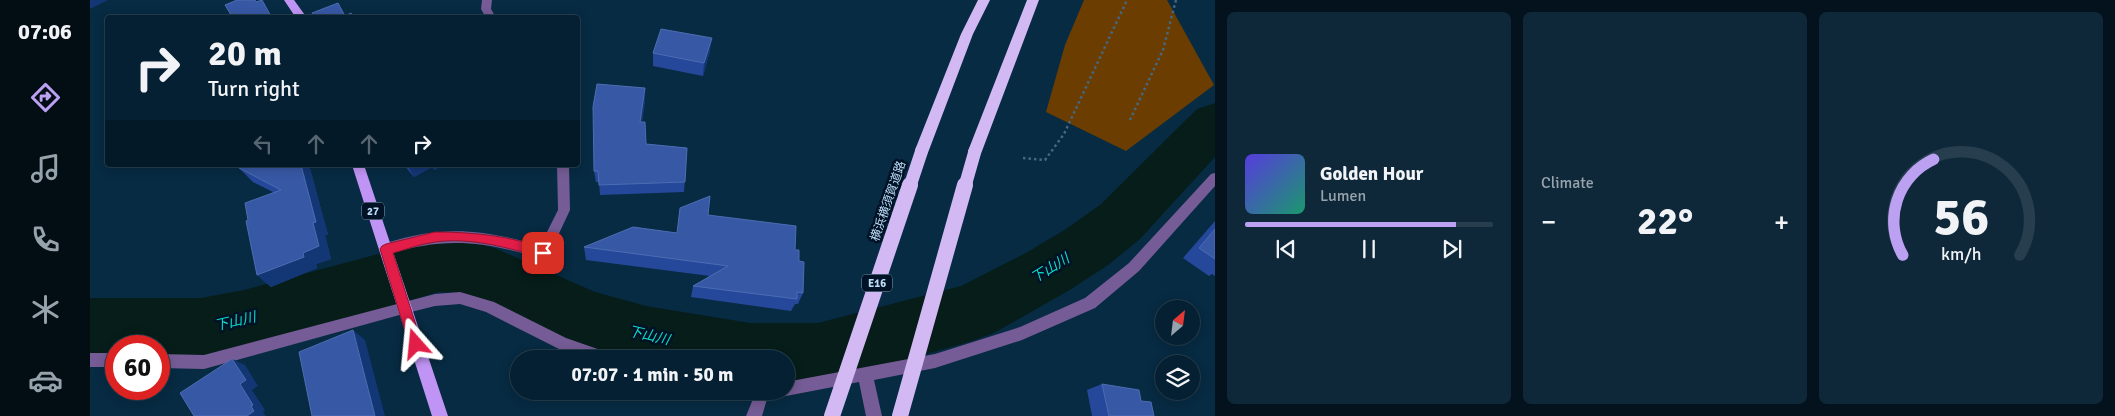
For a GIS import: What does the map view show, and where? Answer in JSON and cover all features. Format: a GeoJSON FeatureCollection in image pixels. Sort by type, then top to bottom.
{"type":"FeatureCollection","features":[{"type":"Feature","properties":{"kind":"highway","name":"横浜横須賀道路"},"geometry":{"type":"LineString","coordinates":[[832,416],[922,150],[967,34],[984,0]]}},
{"type":"Feature","properties":{"kind":"highway"},"geometry":{"type":"LineString","coordinates":[[900,416],[975,151],[1033,0]]}},
{"type":"Feature","properties":{"kind":"main road"},"geometry":{"type":"LineString","coordinates":[[289,0],[300,15]]}},
{"type":"Feature","properties":{"kind":"main road","name":"27"},"geometry":{"type":"LineString","coordinates":[[359,167],[440,416]]}},
{"type":"Feature","properties":{"kind":"street"},"geometry":{"type":"LineString","coordinates":[[487,0],[486,9],[489,15]]}},
{"type":"Feature","properties":{"kind":"street"},"geometry":{"type":"LineString","coordinates":[[387,253],[435,237],[461,237],[504,241],[543,253],[564,210],[563,167]]}},
{"type":"Feature","properties":{"kind":"street"},"geometry":{"type":"LineString","coordinates":[[795,387],[944,358],[1022,333],[1090,303],[1134,267],[1215,178]]}},
{"type":"Feature","properties":{"kind":"street"},"geometry":{"type":"LineString","coordinates":[[170,361],[204,362],[435,300],[460,298],[489,306],[563,344],[581,350]]}},
{"type":"Feature","properties":{"kind":"street"},"geometry":{"type":"LineString","coordinates":[[90,360],[105,360]]}},
{"type":"Feature","properties":{"kind":"street"},"geometry":{"type":"LineString","coordinates":[[865,374],[874,416]]}},
{"type":"Feature","properties":{"kind":"street"},"geometry":{"type":"LineString","coordinates":[[754,416],[759,400]]}},
{"type":"Feature","properties":{"kind":"path"},"geometry":{"type":"LineString","coordinates":[[1023,158],[1045,160],[1064,134],[1126,0]]}},
{"type":"Feature","properties":{"kind":"path"},"geometry":{"type":"LineString","coordinates":[[1130,120],[1163,50],[1176,0]]}},
{"type":"Feature","properties":{"kind":"shaded area"},"geometry":{"type":"Polygon","coordinates":[[[1084,0],[1167,0],[1214,85],[1126,151],[1046,112],[1065,45],[1084,0]]]}},
{"type":"Feature","properties":{"kind":"building"},"geometry":{"type":"Polygon","coordinates":[[[237,0],[255,0],[256,2],[262,0],[270,15],[231,15],[225,5],[237,0]]]}},
{"type":"Feature","properties":{"kind":"building"},"geometry":{"type":"Polygon","coordinates":[[[338,3],[344,15],[313,15],[312,13],[338,3]]]}},
{"type":"Feature","properties":{"kind":"building"},"geometry":{"type":"Polygon","coordinates":[[[661,29],[712,38],[704,63],[653,53],[661,29]]]}},
{"type":"Feature","properties":{"kind":"building"},"geometry":{"type":"Polygon","coordinates":[[[597,84],[645,88],[640,122],[645,122],[646,144],[687,148],[685,182],[599,185],[598,171],[594,171],[593,107],[597,84]]]}},
{"type":"Feature","properties":{"kind":"building"},"geometry":{"type":"Polygon","coordinates":[[[302,167],[316,222],[313,223],[319,246],[303,253],[304,257],[257,275],[246,221],[248,220],[245,203],[281,190],[239,168],[302,167]]]}},
{"type":"Feature","properties":{"kind":"building"},"geometry":{"type":"Polygon","coordinates":[[[710,196],[708,215],[796,226],[795,250],[799,250],[799,261],[804,262],[803,293],[797,292],[797,299],[693,286],[728,266],[584,247],[633,227],[677,233],[680,208],[710,196]]]}},
{"type":"Feature","properties":{"kind":"building"},"geometry":{"type":"Polygon","coordinates":[[[1215,229],[1215,259],[1199,248],[1215,229]]]}},
{"type":"Feature","properties":{"kind":"building"},"geometry":{"type":"Polygon","coordinates":[[[353,330],[375,416],[312,416],[299,352],[353,330]]]}},
{"type":"Feature","properties":{"kind":"building"},"geometry":{"type":"Polygon","coordinates":[[[232,359],[246,380],[240,384],[253,405],[251,406],[254,411],[247,416],[194,416],[180,393],[232,359]]]}},
{"type":"Feature","properties":{"kind":"building"},"geometry":{"type":"Polygon","coordinates":[[[1102,384],[1139,390],[1141,401],[1151,402],[1154,416],[1109,416],[1102,384]]]}},
{"type":"Feature","properties":{"kind":"waterway","name":"下山川"},"geometry":{"type":"LineString","coordinates":[[90,328],[201,328],[244,320],[438,265],[464,266],[497,276],[587,319],[646,336],[750,354],[818,354],[972,312],[1047,272],[1087,247],[1120,222],[1215,123]]}},
{"type":"Feature","properties":{"kind":"route"},"geometry":{"type":"LineString","coordinates":[[416,344],[386,249],[411,241],[435,237],[461,237],[504,241],[543,253]]}}]}
